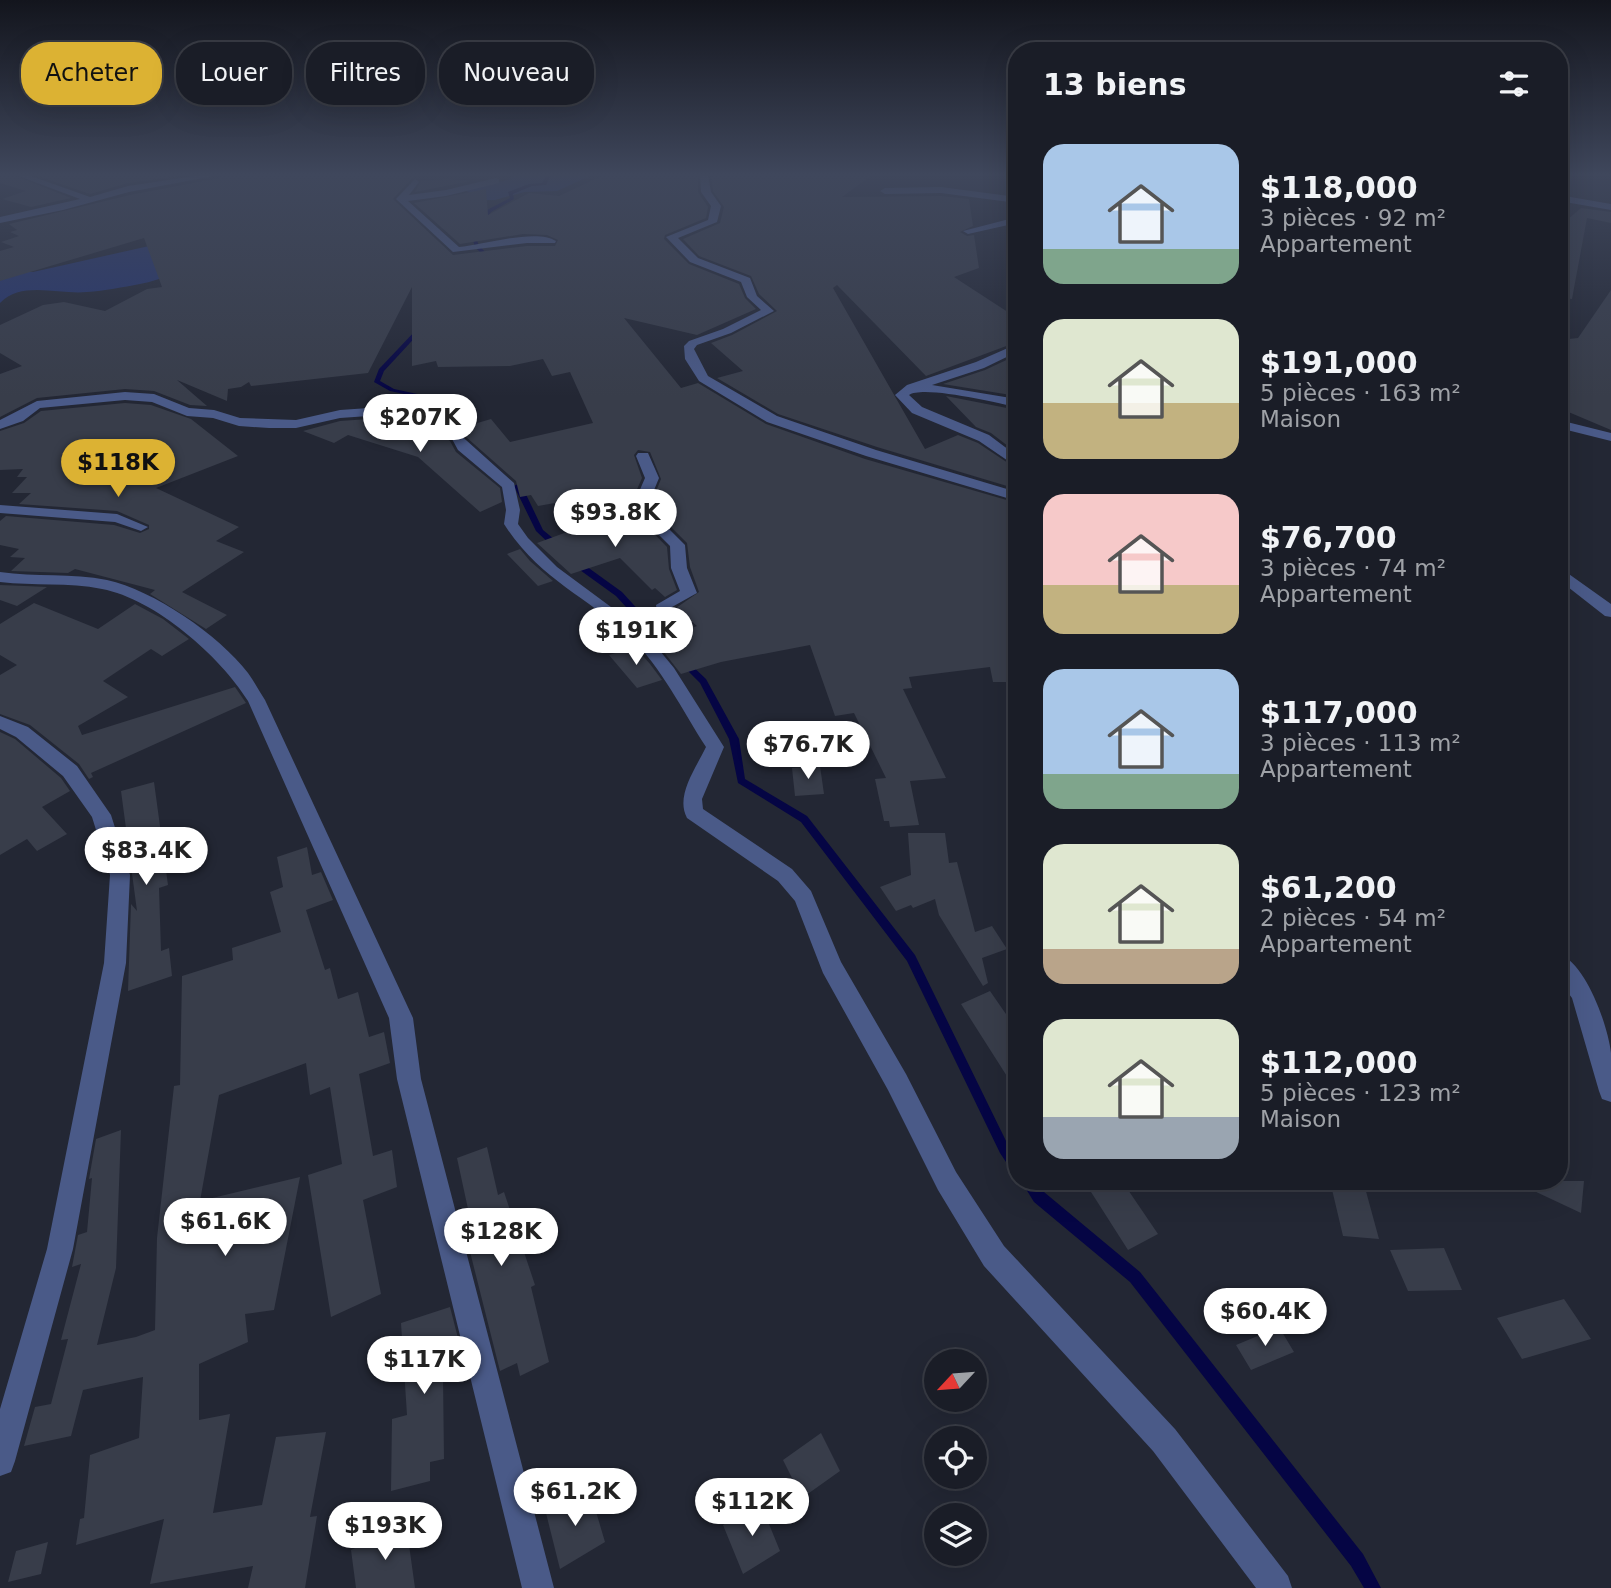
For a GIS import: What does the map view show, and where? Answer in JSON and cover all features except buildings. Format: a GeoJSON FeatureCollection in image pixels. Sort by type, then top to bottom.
{"type":"FeatureCollection","features":[{"type":"Feature","properties":{"kind":"street"},"geometry":{"type":"LineString","coordinates":[[456,249],[478,249]]}},
{"type":"Feature","properties":{"kind":"street"},"geometry":{"type":"LineString","coordinates":[[683,249],[694,260],[746,280],[752,296],[768,311],[688,348],[691,359],[703,378],[772,419],[1008,494]]}},
{"type":"Feature","properties":{"kind":"street"},"geometry":{"type":"LineString","coordinates":[[1008,351],[980,365],[911,388],[901,395],[917,410],[984,438],[1008,456]]}},
{"type":"Feature","properties":{"kind":"street"},"geometry":{"type":"LineString","coordinates":[[911,388],[954,391],[1008,401]]}},
{"type":"Feature","properties":{"kind":"street"},"geometry":{"type":"LineString","coordinates":[[0,425],[18,418],[37,405],[125,396],[155,398],[187,412],[214,414],[239,422],[269,424],[296,424],[340,414],[383,411],[442,426],[509,486],[513,510],[511,524],[523,542],[573,587],[634,632],[651,650],[715,747],[692,799],[694,813],[785,875],[804,897],[831,966],[897,1083],[947,1181],[993,1255],[1164,1440],[1276,1588]]}},
{"type":"Feature","properties":{"kind":"street"},"geometry":{"type":"LineString","coordinates":[[1568,426],[1611,436]]}},
{"type":"Feature","properties":{"kind":"street"},"geometry":{"type":"LineString","coordinates":[[634,632],[654,635],[666,618],[664,605],[689,593],[679,568],[677,545],[639,508],[652,478],[643,456]]}},
{"type":"Feature","properties":{"kind":"street"},"geometry":{"type":"LineString","coordinates":[[0,509],[117,517],[141,527]]}},
{"type":"Feature","properties":{"kind":"street"},"geometry":{"type":"LineString","coordinates":[[0,577],[104,584],[130,591],[150,602],[219,654],[241,677],[256,700],[401,1018],[409,1079],[538,1588]]}},
{"type":"Feature","properties":{"kind":"street"},"geometry":{"type":"LineString","coordinates":[[1568,579],[1611,612]]}},
{"type":"Feature","properties":{"kind":"street"},"geometry":{"type":"LineString","coordinates":[[0,722],[22,732],[70,771],[102,815],[120,875],[115,963],[60,1249],[0,1461]]}},
{"type":"Feature","properties":{"kind":"street"},"geometry":{"type":"LineString","coordinates":[[1568,975],[1582,994],[1611,1091]]}},
{"type":"Feature","properties":{"kind":"shaded area"},"geometry":{"type":"Polygon","coordinates":[[[135,249],[218,249],[161,279],[94,291],[30,290],[9,296],[0,303],[0,275],[16,271],[33,272],[135,249]]]}},
{"type":"Feature","properties":{"kind":"waterway"},"geometry":{"type":"LineString","coordinates":[[480,249],[492,261]]}},
{"type":"Feature","properties":{"kind":"waterway"},"geometry":{"type":"LineString","coordinates":[[419,330],[381,370],[377,382],[392,390],[448,402],[463,425],[475,433]]}},
{"type":"Feature","properties":{"kind":"waterway"},"geometry":{"type":"LineString","coordinates":[[518,486],[540,531],[557,546]]}},
{"type":"Feature","properties":{"kind":"waterway"},"geometry":{"type":"LineString","coordinates":[[576,563],[619,594],[670,650]]}},
{"type":"Feature","properties":{"kind":"waterway"},"geometry":{"type":"LineString","coordinates":[[683,662],[703,681],[734,739],[741,781],[804,819],[911,958],[1008,1155]]}},
{"type":"Feature","properties":{"kind":"waterway"},"geometry":{"type":"LineString","coordinates":[[1034,1190],[1135,1277],[1357,1560],[1373,1588]]}}]}
